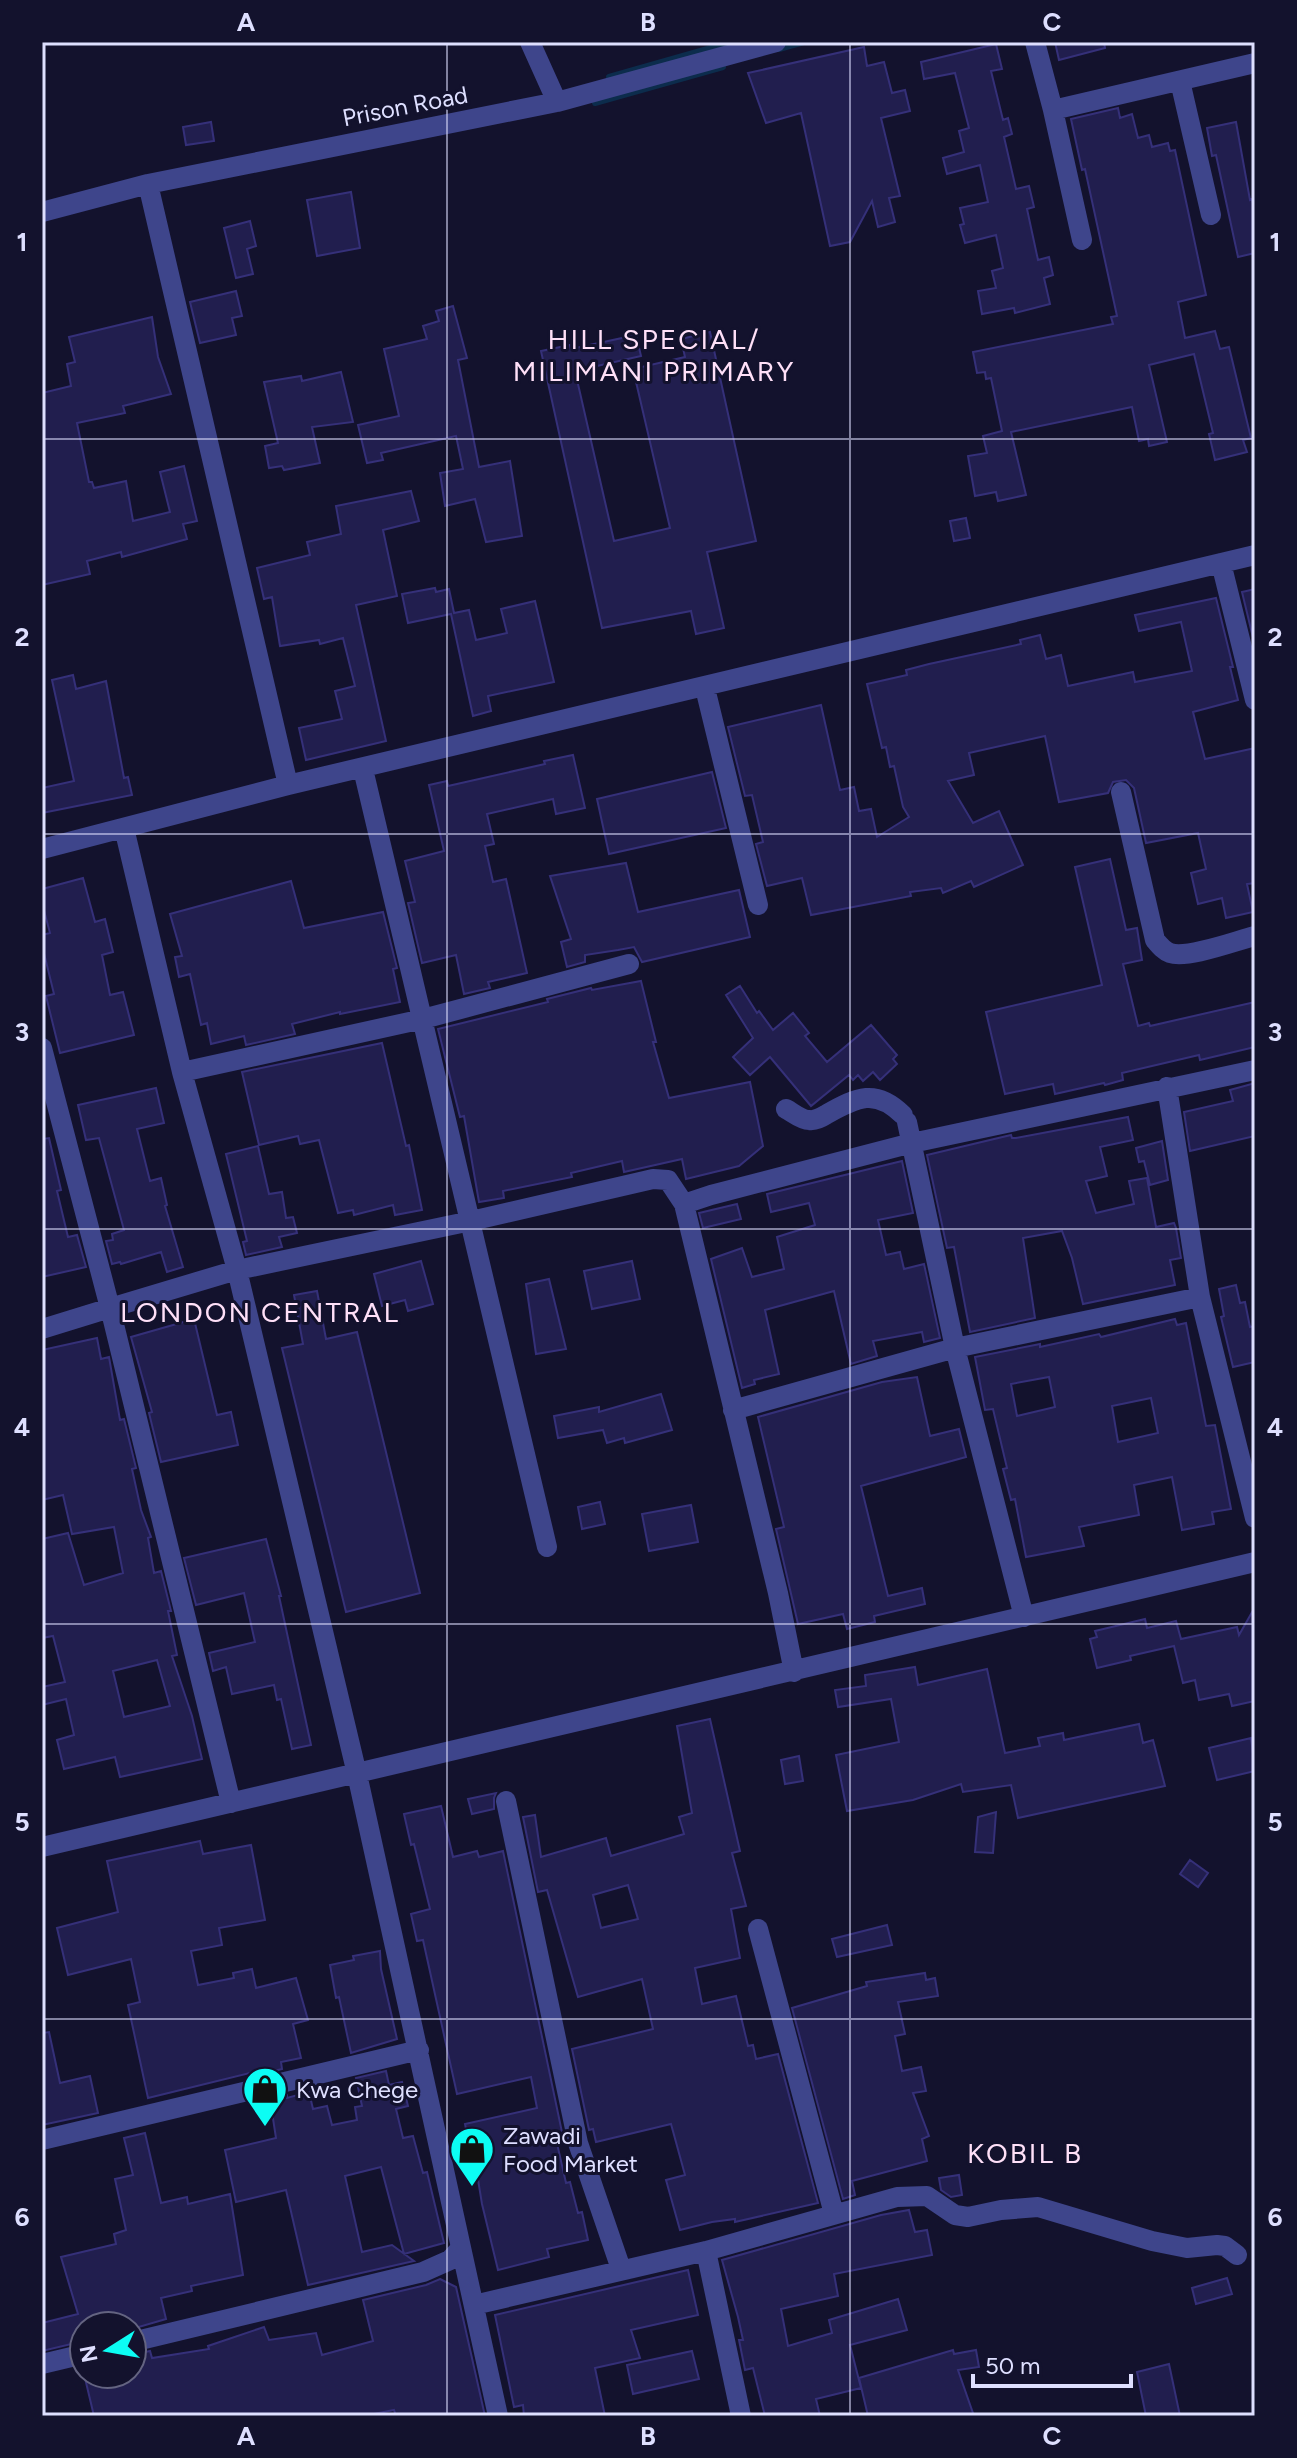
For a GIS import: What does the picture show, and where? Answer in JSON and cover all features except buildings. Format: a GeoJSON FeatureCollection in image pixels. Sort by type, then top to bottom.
{"type":"FeatureCollection","features":[{"type":"Feature","properties":{"kind":"street"},"geometry":{"type":"LineString","coordinates":[[530,42],[557,102]]}},
{"type":"Feature","properties":{"kind":"street"},"geometry":{"type":"LineString","coordinates":[[1035,42],[1082,240]]}},
{"type":"Feature","properties":{"kind":"street","name":"Prison Road"},"geometry":{"type":"LineString","coordinates":[[42,212],[148,184],[557,102],[768,43]]}},
{"type":"Feature","properties":{"kind":"street"},"geometry":{"type":"LineString","coordinates":[[1053,110],[1255,63]]}},
{"type":"Feature","properties":{"kind":"street"},"geometry":{"type":"LineString","coordinates":[[1180,81],[1211,215]]}},
{"type":"Feature","properties":{"kind":"street"},"geometry":{"type":"LineString","coordinates":[[148,184],[288,785]]}},
{"type":"Feature","properties":{"kind":"street"},"geometry":{"type":"LineString","coordinates":[[42,849],[288,785],[1255,555]]}},
{"type":"Feature","properties":{"kind":"street"},"geometry":{"type":"LineString","coordinates":[[1221,563],[1255,700]]}},
{"type":"Feature","properties":{"kind":"street"},"geometry":{"type":"LineString","coordinates":[[705,688],[758,905]]}},
{"type":"Feature","properties":{"kind":"street"},"geometry":{"type":"LineString","coordinates":[[363,769],[547,1547]]}},
{"type":"Feature","properties":{"kind":"street"},"geometry":{"type":"LineString","coordinates":[[1121,792],[1155,940],[1164,950],[1173,955],[1187,954],[1255,936]]}},
{"type":"Feature","properties":{"kind":"street"},"geometry":{"type":"LineString","coordinates":[[124,828],[182,1072],[237,1270],[357,1774],[498,2416]]}},
{"type":"Feature","properties":{"kind":"street"},"geometry":{"type":"LineString","coordinates":[[182,1072],[423,1019],[629,964]]}},
{"type":"Feature","properties":{"kind":"street"},"geometry":{"type":"LineString","coordinates":[[42,1048],[110,1308],[231,1803]]}},
{"type":"Feature","properties":{"kind":"street"},"geometry":{"type":"LineString","coordinates":[[684,1204],[912,1143],[1255,1070]]}},
{"type":"Feature","properties":{"kind":"street"},"geometry":{"type":"LineString","coordinates":[[1167,1087],[1200,1297],[1255,1518]]}},
{"type":"Feature","properties":{"kind":"street"},"geometry":{"type":"LineString","coordinates":[[786,1109],[809,1120],[818,1119],[851,1101],[877,1098],[893,1106],[905,1119],[955,1348],[1024,1617]]}},
{"type":"Feature","properties":{"kind":"street"},"geometry":{"type":"LineString","coordinates":[[42,1329],[237,1270],[653,1179],[668,1180],[684,1204],[778,1593],[794,1672]]}},
{"type":"Feature","properties":{"kind":"street"},"geometry":{"type":"LineString","coordinates":[[733,1410],[955,1348],[1200,1297]]}},
{"type":"Feature","properties":{"kind":"street"},"geometry":{"type":"LineString","coordinates":[[42,1847],[1255,1562]]}},
{"type":"Feature","properties":{"kind":"street"},"geometry":{"type":"LineString","coordinates":[[506,1801],[578,2143],[621,2269]]}},
{"type":"Feature","properties":{"kind":"street"},"geometry":{"type":"LineString","coordinates":[[758,1929],[834,2214]]}},
{"type":"Feature","properties":{"kind":"street"},"geometry":{"type":"LineString","coordinates":[[42,2140],[419,2050]]}},
{"type":"Feature","properties":{"kind":"street"},"geometry":{"type":"LineString","coordinates":[[474,2305],[706,2251],[897,2197],[912,2196],[927,2196],[945,2210],[968,2217],[1038,2207],[1152,2241],[1187,2248],[1225,2246],[1237,2255]]}},
{"type":"Feature","properties":{"kind":"street"},"geometry":{"type":"LineString","coordinates":[[148,2338],[423,2272],[450,2260],[460,2249]]}},
{"type":"Feature","properties":{"kind":"street"},"geometry":{"type":"LineString","coordinates":[[706,2251],[741,2416]]}},
{"type":"Feature","properties":{"kind":"street"},"geometry":{"type":"LineString","coordinates":[[42,2364],[68,2358]]}},
{"type":"Feature","properties":{"kind":"waterway"},"geometry":{"type":"LineString","coordinates":[[609,77],[732,42]]}},
{"type":"Feature","properties":{"kind":"waterway"},"geometry":{"type":"LineString","coordinates":[[779,49],[804,42]]}},
{"type":"Feature","properties":{"kind":"waterway"},"geometry":{"type":"LineString","coordinates":[[595,103],[723,67]]}},
{"type":"Feature","properties":{"kind":"place","name":"Kwa Chege"},"geometry":{"type":"Point","coordinates":[265,2128]}},
{"type":"Feature","properties":{"kind":"place","name":"Zawadi Food Market"},"geometry":{"type":"Point","coordinates":[472,2188]}},
{"type":"Feature","properties":{"kind":"district","name":"HILL SPECIAL/ MILIMANI PRIMARY"},"geometry":{"type":"Point","coordinates":[654,355]}},
{"type":"Feature","properties":{"kind":"district","name":"LONDON CENTRAL"},"geometry":{"type":"Point","coordinates":[260,1312]}},
{"type":"Feature","properties":{"kind":"district","name":"KOBIL B"},"geometry":{"type":"Point","coordinates":[1025,2153]}}]}
